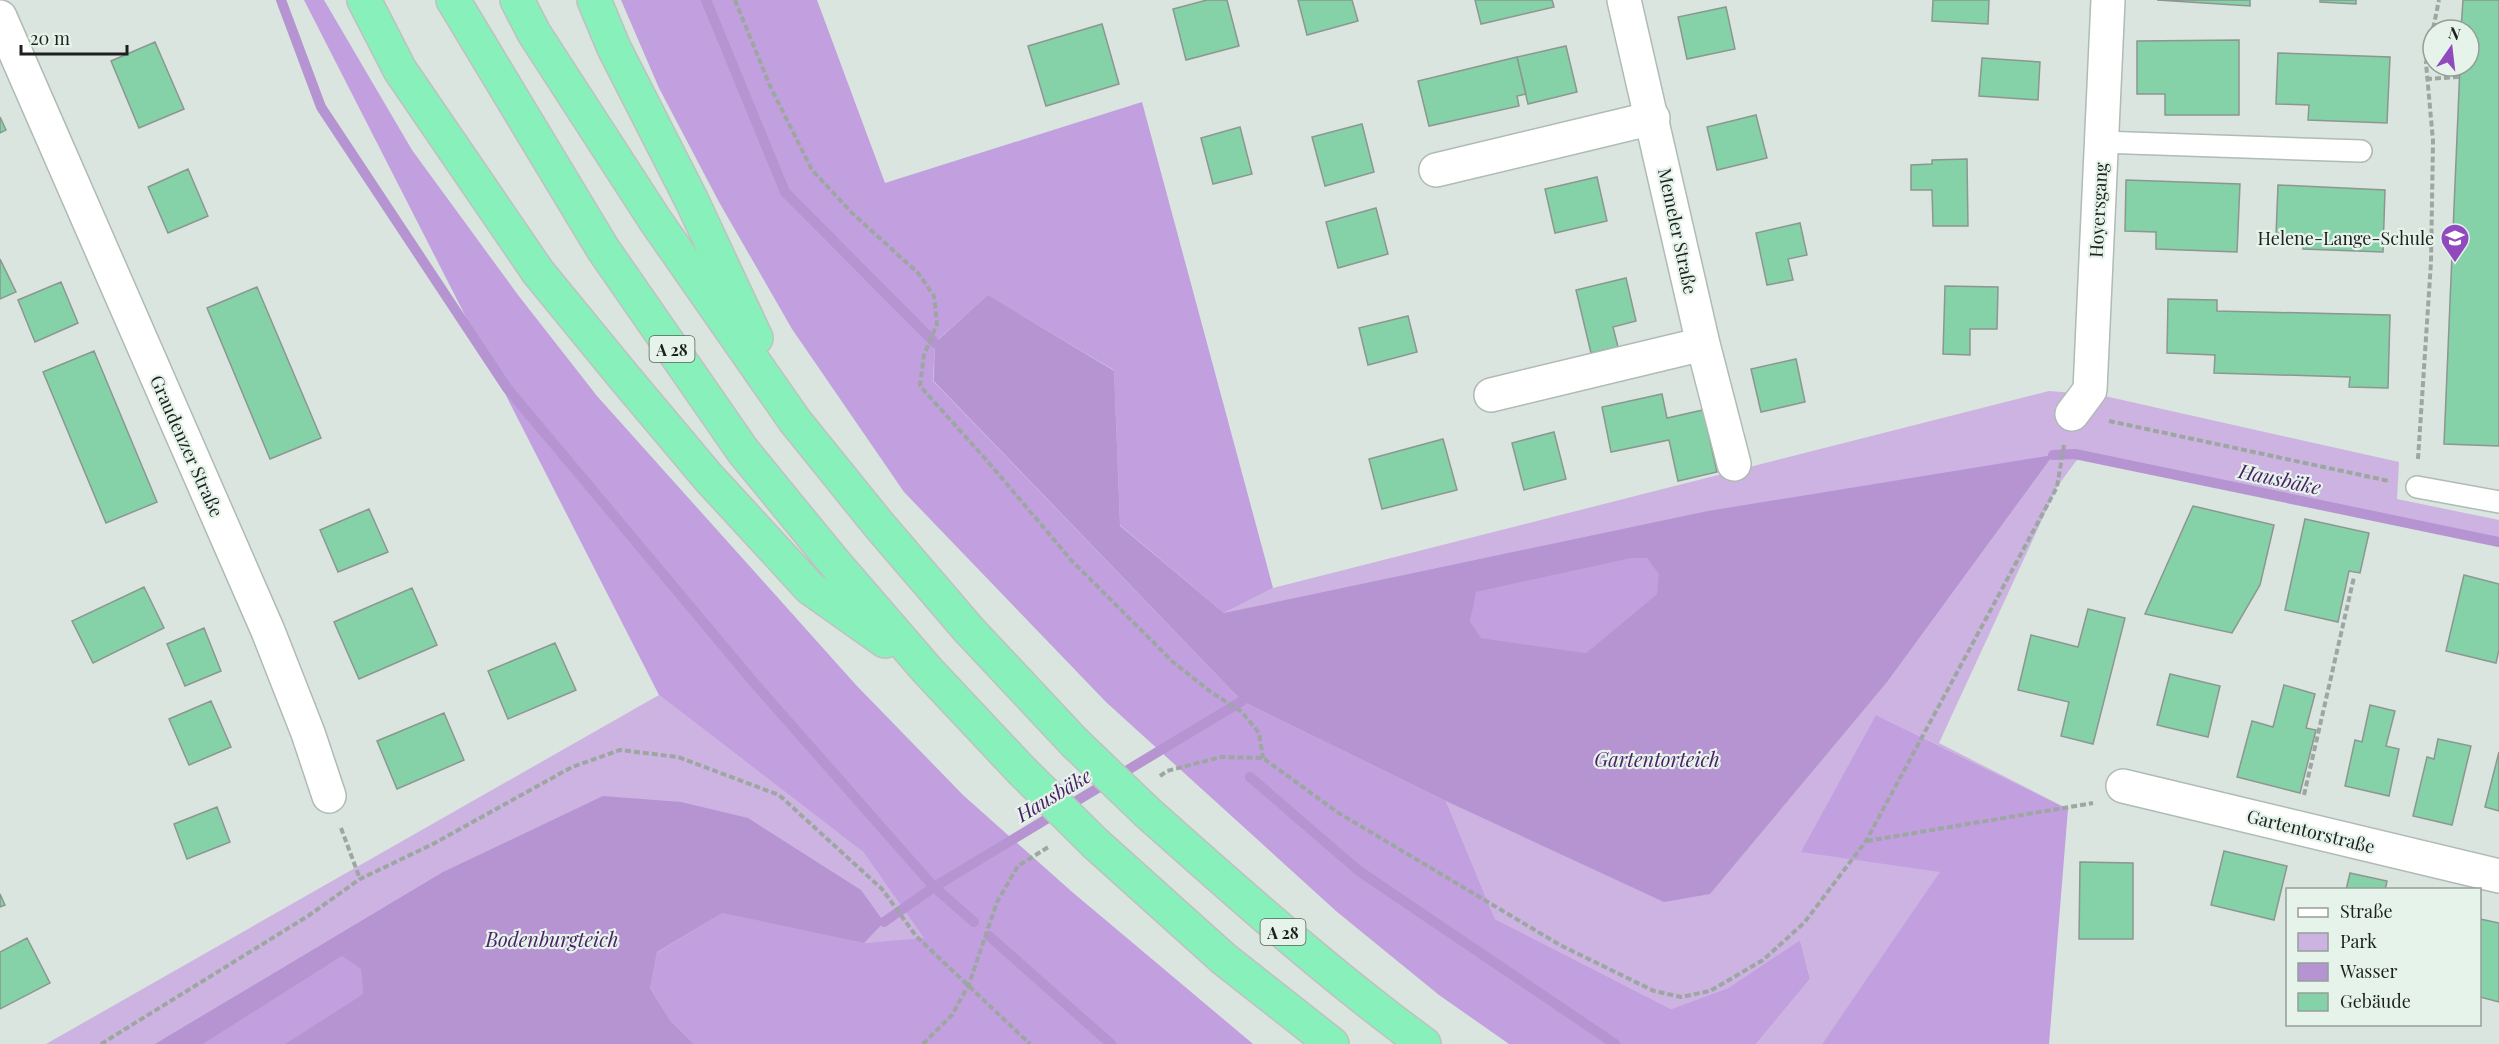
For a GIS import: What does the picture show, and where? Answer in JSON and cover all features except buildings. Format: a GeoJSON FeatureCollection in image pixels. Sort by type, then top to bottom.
{"type":"FeatureCollection","features":[{"type":"Feature","properties":{"kind":"highway"},"geometry":{"type":"LineString","coordinates":[[364,0],[400,69],[538,272],[631,387],[708,477],[810,588],[928,671]]}},
{"type":"Feature","properties":{"kind":"highway","name":"A 28"},"geometry":{"type":"LineString","coordinates":[[453,0],[603,249],[743,451],[832,561],[928,671],[1022,771],[1096,844],[1224,959],[1332,1044]]}},
{"type":"Feature","properties":{"kind":"highway","name":"A 28"},"geometry":{"type":"LineString","coordinates":[[517,0],[534,33],[655,220],[795,421],[879,525],[962,621],[1074,742],[1148,813],[1261,914],[1424,1044]]}},
{"type":"Feature","properties":{"kind":"highway"},"geometry":{"type":"LineString","coordinates":[[594,0],[614,48],[691,199],[795,421]]}},
{"type":"Feature","properties":{"kind":"street","name":"Memeler Straße"},"geometry":{"type":"LineString","coordinates":[[1624,0],[1653,117],[1703,344],[1734,464]]}},
{"type":"Feature","properties":{"kind":"street","name":"Hoyersgang"},"geometry":{"type":"LineString","coordinates":[[2069,425],[2090,390],[2108,0]]}},
{"type":"Feature","properties":{"kind":"street","name":"Graudenzer Straße"},"geometry":{"type":"LineString","coordinates":[[0,18],[268,631],[308,734],[329,796]]}},
{"type":"Feature","properties":{"kind":"street"},"geometry":{"type":"LineString","coordinates":[[1436,170],[1653,117]]}},
{"type":"Feature","properties":{"kind":"street"},"geometry":{"type":"LineString","coordinates":[[1491,395],[1703,344]]}},
{"type":"Feature","properties":{"kind":"street","name":"Gartentorstraße"},"geometry":{"type":"LineString","coordinates":[[2124,786],[2499,876]]}},
{"type":"Feature","properties":{"kind":"lane"},"geometry":{"type":"LineString","coordinates":[[2101,142],[2361,151]]}},
{"type":"Feature","properties":{"kind":"lane"},"geometry":{"type":"LineString","coordinates":[[2416,487],[2499,502]]}},
{"type":"Feature","properties":{"kind":"path"},"geometry":{"type":"LineString","coordinates":[[735,0],[770,86],[812,170],[852,213],[918,273],[934,296],[937,324],[924,355],[920,386],[989,462],[1072,561],[1173,662],[1210,692],[1242,712],[1259,733],[1263,758],[1337,812],[1560,945],[1654,990],[1681,997],[1710,991],[1763,960],[1804,923],[1866,842],[2057,487],[2069,425],[2416,487],[2431,262],[2433,141],[2426,63],[2439,0]]}},
{"type":"Feature","properties":{"kind":"path"},"geometry":{"type":"LineString","coordinates":[[2426,80],[2448,78]]}},
{"type":"Feature","properties":{"kind":"path"},"geometry":{"type":"LineString","coordinates":[[2296,828],[2354,577]]}},
{"type":"Feature","properties":{"kind":"path"},"geometry":{"type":"LineString","coordinates":[[101,1044],[308,916],[360,879],[433,844],[572,767],[620,750],[678,757],[779,795],[882,889],[916,936],[1030,1044]]}},
{"type":"Feature","properties":{"kind":"path"},"geometry":{"type":"LineString","coordinates":[[1866,842],[2096,803],[2124,786]]}},
{"type":"Feature","properties":{"kind":"path"},"geometry":{"type":"LineString","coordinates":[[329,796],[360,879]]}},
{"type":"Feature","properties":{"kind":"path"},"geometry":{"type":"LineString","coordinates":[[923,1044],[952,1015],[969,984]]}},
{"type":"Feature","properties":{"kind":"green space"},"geometry":{"type":"Polygon","coordinates":[[[988,294],[1114,370],[1120,525],[1224,613],[1273,588],[2049,391],[2100,395],[2399,462],[2397,499],[2499,520],[2499,541],[2091,454],[2076,461],[2057,487],[1939,743],[2068,809],[1876,715],[1941,872],[1822,1044],[1756,1044],[1810,979],[1800,940],[1728,988],[1671,1009],[1495,919],[1446,801],[1242,701],[933,381],[935,342],[988,294]]]}},
{"type":"Feature","properties":{"kind":"green space"},"geometry":{"type":"Polygon","coordinates":[[[659,695],[863,852],[925,939],[864,943],[669,1019],[694,1044],[46,1044],[659,695]]]}},
{"type":"Feature","properties":{"kind":"shaded area"},"geometry":{"type":"Polygon","coordinates":[[[304,0],[324,0],[412,150],[518,295],[597,396],[856,685],[963,795],[1071,891],[1253,1044],[694,1044],[669,1019],[650,987],[657,953],[722,913],[864,943],[924,938],[863,852],[659,695],[304,0]]]}},
{"type":"Feature","properties":{"kind":"shaded area"},"geometry":{"type":"Polygon","coordinates":[[[621,0],[817,0],[885,183],[1142,102],[1273,588],[1224,613],[1120,525],[1114,370],[988,295],[935,342],[933,381],[1242,701],[1446,801],[1495,919],[1671,1009],[1728,988],[1800,940],[1810,979],[1756,1044],[1509,1044],[1439,995],[1336,911],[1106,702],[904,492],[792,329],[719,202],[659,88],[621,0]]]}},
{"type":"Feature","properties":{"kind":"shaded area"},"geometry":{"type":"Polygon","coordinates":[[[1632,558],[1647,558],[1660,574],[1657,594],[1586,653],[1481,638],[1470,621],[1475,592],[1632,558]]]}},
{"type":"Feature","properties":{"kind":"shaded area"},"geometry":{"type":"Polygon","coordinates":[[[1876,715],[2068,809],[2049,1044],[1822,1044],[1940,872],[1801,852],[1876,715]]]}},
{"type":"Feature","properties":{"kind":"shaded area"},"geometry":{"type":"Polygon","coordinates":[[[342,956],[361,969],[363,994],[285,1044],[203,1044],[342,956]]]}},
{"type":"Feature","properties":{"kind":"water","name":"Gartentorteich"},"geometry":{"type":"Polygon","coordinates":[[[988,295],[1114,371],[1120,526],[1224,613],[1708,511],[2053,455],[1887,682],[1710,894],[1664,902],[1446,801],[1242,701],[934,381],[935,343],[988,295]],[[1632,558],[1476,592],[1470,621],[1481,638],[1586,653],[1657,594],[1659,574],[1647,558],[1632,558]]]}},
{"type":"Feature","properties":{"kind":"water","name":"Bodenburgteich"},"geometry":{"type":"Polygon","coordinates":[[[603,796],[681,802],[748,818],[861,890],[884,922],[864,943],[722,913],[657,952],[650,988],[669,1019],[694,1044],[285,1044],[363,994],[361,969],[342,956],[203,1044],[155,1044],[443,872],[603,796]]]}},
{"type":"Feature","properties":{"kind":"waterway"},"geometry":{"type":"LineString","coordinates":[[281,0],[321,107],[507,388],[756,685],[934,887],[974,922]]}},
{"type":"Feature","properties":{"kind":"waterway"},"geometry":{"type":"LineString","coordinates":[[706,0],[785,192],[935,343]]}},
{"type":"Feature","properties":{"kind":"waterway","name":"Hausbäke"},"geometry":{"type":"LineString","coordinates":[[2053,455],[2075,454],[2499,542]]}},
{"type":"Feature","properties":{"kind":"waterway","name":"Hausbäke"},"geometry":{"type":"LineString","coordinates":[[884,922],[934,887],[1242,701]]}},
{"type":"Feature","properties":{"kind":"waterway"},"geometry":{"type":"LineString","coordinates":[[1250,777],[1359,871],[1615,1044]]}},
{"type":"Feature","properties":{"kind":"waterway"},"geometry":{"type":"LineString","coordinates":[[989,936],[1111,1044]]}},
{"type":"Feature","properties":{"kind":"place","name":"Helene-Lange-Schule"},"geometry":{"type":"Point","coordinates":[2455,264]}}]}
